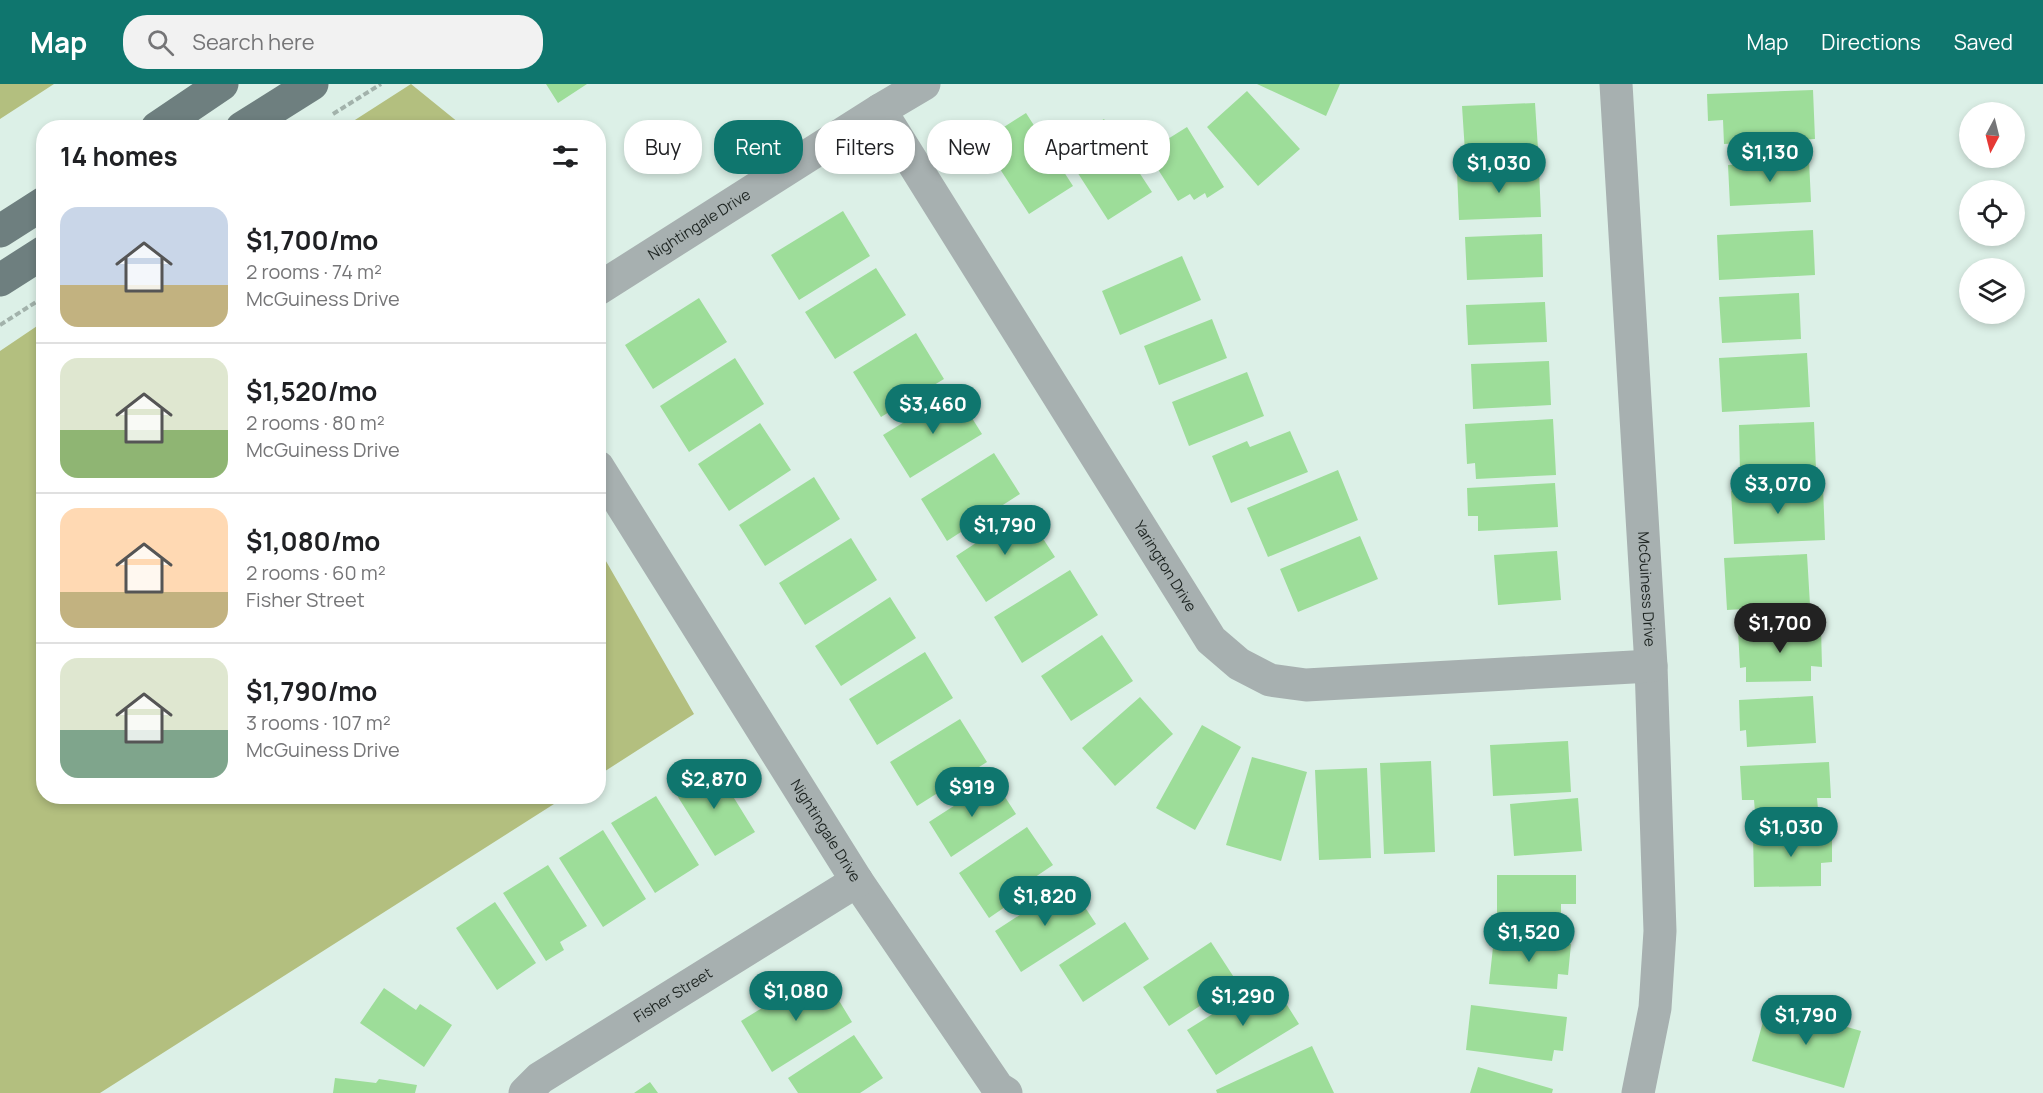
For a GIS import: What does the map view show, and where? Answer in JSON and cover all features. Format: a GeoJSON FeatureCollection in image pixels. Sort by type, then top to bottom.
{"type":"FeatureCollection","features":[{"type":"Feature","properties":{"kind":"main road"},"geometry":{"type":"LineString","coordinates":[[169,120],[222,84]]}},
{"type":"Feature","properties":{"kind":"main road"},"geometry":{"type":"LineString","coordinates":[[255,120],[312,84]]}},
{"type":"Feature","properties":{"kind":"main road"},"geometry":{"type":"LineString","coordinates":[[0,231],[36,208]]}},
{"type":"Feature","properties":{"kind":"main road"},"geometry":{"type":"LineString","coordinates":[[0,279],[36,257]]}},
{"type":"Feature","properties":{"kind":"street","name":"Nightingale Drive"},"geometry":{"type":"LineString","coordinates":[[606,284],[924,84]]}},
{"type":"Feature","properties":{"kind":"street","name":"McGuiness Drive"},"geometry":{"type":"LineString","coordinates":[[1616,84],[1651,666],[1660,931],[1655,1008],[1638,1093]]}},
{"type":"Feature","properties":{"kind":"street","name":"Yarington Drive"},"geometry":{"type":"LineString","coordinates":[[880,110],[1211,640],[1239,664],[1270,680],[1306,685],[1651,666]]}},
{"type":"Feature","properties":{"kind":"street","name":"Nightingale Drive"},"geometry":{"type":"LineString","coordinates":[[606,480],[857,881],[998,1088],[1006,1093]]}},
{"type":"Feature","properties":{"kind":"street","name":"Fisher Street"},"geometry":{"type":"LineString","coordinates":[[525,1093],[540,1078],[857,881]]}},
{"type":"Feature","properties":{"kind":"path"},"geometry":{"type":"LineString","coordinates":[[331,116],[381,84]]}},
{"type":"Feature","properties":{"kind":"path"},"geometry":{"type":"LineString","coordinates":[[0,325],[36,302]]}},
{"type":"Feature","properties":{"kind":"green space"},"geometry":{"type":"Polygon","coordinates":[[[0,84],[54,84],[0,119],[0,84]]]}},
{"type":"Feature","properties":{"kind":"green space"},"geometry":{"type":"Polygon","coordinates":[[[411,84],[455,120],[355,120],[411,84]]]}},
{"type":"Feature","properties":{"kind":"green space"},"geometry":{"type":"Polygon","coordinates":[[[36,327],[36,804],[554,804],[100,1093],[0,1093],[0,351],[36,327]]]}},
{"type":"Feature","properties":{"kind":"green space"},"geometry":{"type":"Polygon","coordinates":[[[606,561],[694,714],[606,771],[606,561]]]}},
{"type":"Feature","properties":{"kind":"building"},"geometry":{"type":"Polygon","coordinates":[[[546,84],[587,84],[558,103],[546,84]]]}},
{"type":"Feature","properties":{"kind":"building"},"geometry":{"type":"Polygon","coordinates":[[[1257,84],[1340,84],[1326,116],[1257,84]]]}},
{"type":"Feature","properties":{"kind":"building"},"geometry":{"type":"Polygon","coordinates":[[[1813,90],[1815,139],[1724,144],[1723,120],[1708,121],[1707,94],[1813,90]]]}},
{"type":"Feature","properties":{"kind":"building"},"geometry":{"type":"Polygon","coordinates":[[[1247,91],[1300,149],[1258,186],[1207,127],[1247,91]]]}},
{"type":"Feature","properties":{"kind":"building"},"geometry":{"type":"Polygon","coordinates":[[[1535,103],[1538,149],[1465,152],[1462,106],[1535,103]]]}},
{"type":"Feature","properties":{"kind":"building"},"geometry":{"type":"Polygon","coordinates":[[[1026,113],[1031,120],[1024,120],[1024,174],[1065,174],[1073,186],[1029,214],[1003,174],[1012,174],[1012,122],[1026,113]]]}},
{"type":"Feature","properties":{"kind":"building"},"geometry":{"type":"Polygon","coordinates":[[[1187,127],[1224,187],[1207,198],[1205,193],[1194,200],[1190,194],[1178,201],[1161,174],[1170,174],[1170,138],[1187,127]]]}},
{"type":"Feature","properties":{"kind":"building"},"geometry":{"type":"Polygon","coordinates":[[[1809,160],[1811,202],[1730,206],[1728,165],[1809,160]]]}},
{"type":"Feature","properties":{"kind":"building"},"geometry":{"type":"Polygon","coordinates":[[[1539,169],[1541,217],[1459,220],[1457,172],[1539,169]]]}},
{"type":"Feature","properties":{"kind":"building"},"geometry":{"type":"Polygon","coordinates":[[[1078,174],[1140,174],[1152,192],[1108,220],[1078,174]]]}},
{"type":"Feature","properties":{"kind":"building"},"geometry":{"type":"Polygon","coordinates":[[[843,211],[870,256],[799,300],[771,255],[843,211]]]}},
{"type":"Feature","properties":{"kind":"building"},"geometry":{"type":"Polygon","coordinates":[[[1813,230],[1815,275],[1719,280],[1717,235],[1813,230]]]}},
{"type":"Feature","properties":{"kind":"building"},"geometry":{"type":"Polygon","coordinates":[[[1542,234],[1543,277],[1467,280],[1465,237],[1542,234]]]}},
{"type":"Feature","properties":{"kind":"building"},"geometry":{"type":"Polygon","coordinates":[[[1182,256],[1201,300],[1120,335],[1102,291],[1182,256]]]}},
{"type":"Feature","properties":{"kind":"building"},"geometry":{"type":"Polygon","coordinates":[[[876,268],[906,315],[835,359],[805,312],[876,268]]]}},
{"type":"Feature","properties":{"kind":"building"},"geometry":{"type":"Polygon","coordinates":[[[1799,293],[1801,339],[1722,343],[1719,297],[1799,293]]]}},
{"type":"Feature","properties":{"kind":"building"},"geometry":{"type":"Polygon","coordinates":[[[699,298],[727,342],[653,389],[625,345],[699,298]]]}},
{"type":"Feature","properties":{"kind":"building"},"geometry":{"type":"Polygon","coordinates":[[[1545,302],[1547,342],[1468,345],[1466,305],[1545,302]]]}},
{"type":"Feature","properties":{"kind":"building"},"geometry":{"type":"Polygon","coordinates":[[[1212,319],[1227,358],[1159,385],[1144,346],[1212,319]]]}},
{"type":"Feature","properties":{"kind":"building"},"geometry":{"type":"Polygon","coordinates":[[[916,333],[944,379],[881,417],[853,372],[916,333]]]}},
{"type":"Feature","properties":{"kind":"building"},"geometry":{"type":"Polygon","coordinates":[[[1807,353],[1810,407],[1722,412],[1719,358],[1807,353]]]}},
{"type":"Feature","properties":{"kind":"building"},"geometry":{"type":"Polygon","coordinates":[[[735,358],[764,404],[689,452],[660,406],[735,358]]]}},
{"type":"Feature","properties":{"kind":"building"},"geometry":{"type":"Polygon","coordinates":[[[1549,361],[1551,405],[1473,409],[1471,364],[1549,361]]]}},
{"type":"Feature","properties":{"kind":"building"},"geometry":{"type":"Polygon","coordinates":[[[1247,372],[1264,416],[1189,446],[1172,402],[1247,372]]]}},
{"type":"Feature","properties":{"kind":"building"},"geometry":{"type":"Polygon","coordinates":[[[955,391],[982,434],[910,478],[883,435],[955,391]]]}},
{"type":"Feature","properties":{"kind":"building"},"geometry":{"type":"Polygon","coordinates":[[[1553,419],[1556,475],[1476,479],[1475,463],[1467,464],[1465,424],[1553,419]]]}},
{"type":"Feature","properties":{"kind":"building"},"geometry":{"type":"Polygon","coordinates":[[[1814,422],[1816,470],[1740,473],[1739,425],[1814,422]]]}},
{"type":"Feature","properties":{"kind":"building"},"geometry":{"type":"Polygon","coordinates":[[[760,423],[791,470],[729,511],[698,464],[760,423]]]}},
{"type":"Feature","properties":{"kind":"building"},"geometry":{"type":"Polygon","coordinates":[[[1290,431],[1308,472],[1231,503],[1212,456],[1247,441],[1250,447],[1290,431]]]}},
{"type":"Feature","properties":{"kind":"building"},"geometry":{"type":"Polygon","coordinates":[[[994,453],[1020,494],[947,541],[921,499],[994,453]]]}},
{"type":"Feature","properties":{"kind":"building"},"geometry":{"type":"Polygon","coordinates":[[[1338,470],[1358,520],[1268,557],[1247,508],[1338,470]]]}},
{"type":"Feature","properties":{"kind":"building"},"geometry":{"type":"Polygon","coordinates":[[[814,477],[840,519],[765,566],[739,525],[814,477]]]}},
{"type":"Feature","properties":{"kind":"building"},"geometry":{"type":"Polygon","coordinates":[[[1555,483],[1558,527],[1478,531],[1478,516],[1468,516],[1467,488],[1555,483]]]}},
{"type":"Feature","properties":{"kind":"building"},"geometry":{"type":"Polygon","coordinates":[[[1823,486],[1825,540],[1734,544],[1731,491],[1823,486]]]}},
{"type":"Feature","properties":{"kind":"building"},"geometry":{"type":"Polygon","coordinates":[[[1025,511],[1055,557],[986,602],[956,556],[1025,511]]]}},
{"type":"Feature","properties":{"kind":"building"},"geometry":{"type":"Polygon","coordinates":[[[1360,536],[1378,579],[1298,612],[1280,569],[1360,536]]]}},
{"type":"Feature","properties":{"kind":"building"},"geometry":{"type":"Polygon","coordinates":[[[851,538],[877,580],[805,625],[779,583],[851,538]]]}},
{"type":"Feature","properties":{"kind":"building"},"geometry":{"type":"Polygon","coordinates":[[[1557,551],[1561,600],[1498,605],[1494,555],[1557,551]]]}},
{"type":"Feature","properties":{"kind":"building"},"geometry":{"type":"Polygon","coordinates":[[[1807,554],[1810,605],[1727,610],[1724,558],[1807,554]]]}},
{"type":"Feature","properties":{"kind":"building"},"geometry":{"type":"Polygon","coordinates":[[[1070,570],[1098,615],[1022,663],[994,617],[1070,570]]]}},
{"type":"Feature","properties":{"kind":"building"},"geometry":{"type":"Polygon","coordinates":[[[890,597],[916,638],[841,686],[815,646],[890,597]]]}},
{"type":"Feature","properties":{"kind":"building"},"geometry":{"type":"Polygon","coordinates":[[[1821,628],[1822,667],[1811,666],[1811,681],[1746,682],[1746,667],[1740,668],[1738,630],[1821,628]]]}},
{"type":"Feature","properties":{"kind":"building"},"geometry":{"type":"Polygon","coordinates":[[[1102,635],[1133,681],[1071,721],[1041,676],[1102,635]]]}},
{"type":"Feature","properties":{"kind":"building"},"geometry":{"type":"Polygon","coordinates":[[[925,652],[953,698],[877,745],[849,699],[925,652]]]}},
{"type":"Feature","properties":{"kind":"building"},"geometry":{"type":"Polygon","coordinates":[[[1813,696],[1816,743],[1747,747],[1746,730],[1740,731],[1739,700],[1813,696]]]}},
{"type":"Feature","properties":{"kind":"building"},"geometry":{"type":"Polygon","coordinates":[[[1140,697],[1173,734],[1115,786],[1082,748],[1140,697]]]}},
{"type":"Feature","properties":{"kind":"building"},"geometry":{"type":"Polygon","coordinates":[[[960,719],[987,762],[917,806],[890,762],[960,719]]]}},
{"type":"Feature","properties":{"kind":"building"},"geometry":{"type":"Polygon","coordinates":[[[1202,725],[1241,747],[1195,830],[1156,808],[1202,725]]]}},
{"type":"Feature","properties":{"kind":"building"},"geometry":{"type":"Polygon","coordinates":[[[1568,741],[1571,792],[1493,796],[1490,745],[1568,741]]]}},
{"type":"Feature","properties":{"kind":"building"},"geometry":{"type":"Polygon","coordinates":[[[1252,757],[1307,772],[1281,861],[1226,845],[1252,757]]]}},
{"type":"Feature","properties":{"kind":"building"},"geometry":{"type":"Polygon","coordinates":[[[1431,761],[1435,852],[1384,854],[1380,763],[1431,761]]]}},
{"type":"Feature","properties":{"kind":"building"},"geometry":{"type":"Polygon","coordinates":[[[1829,762],[1831,798],[1817,798],[1818,809],[1755,812],[1754,800],[1742,800],[1740,766],[1829,762]]]}},
{"type":"Feature","properties":{"kind":"building"},"geometry":{"type":"Polygon","coordinates":[[[713,764],[755,832],[715,856],[673,789],[713,764]]]}},
{"type":"Feature","properties":{"kind":"building"},"geometry":{"type":"Polygon","coordinates":[[[1367,768],[1371,858],[1319,860],[1315,770],[1367,768]]]}},
{"type":"Feature","properties":{"kind":"building"},"geometry":{"type":"Polygon","coordinates":[[[994,780],[1016,814],[951,857],[929,822],[994,780]]]}},
{"type":"Feature","properties":{"kind":"building"},"geometry":{"type":"Polygon","coordinates":[[[656,796],[699,865],[655,893],[611,823],[656,796]]]}},
{"type":"Feature","properties":{"kind":"building"},"geometry":{"type":"Polygon","coordinates":[[[1578,798],[1582,851],[1514,856],[1510,804],[1578,798]]]}},
{"type":"Feature","properties":{"kind":"building"},"geometry":{"type":"Polygon","coordinates":[[[1027,827],[1053,865],[1016,890],[1021,896],[989,918],[959,873],[1027,827]]]}},
{"type":"Feature","properties":{"kind":"building"},"geometry":{"type":"Polygon","coordinates":[[[603,830],[646,899],[603,927],[559,858],[603,830]]]}},
{"type":"Feature","properties":{"kind":"building"},"geometry":{"type":"Polygon","coordinates":[[[1832,831],[1832,862],[1821,863],[1821,886],[1754,887],[1753,832],[1832,831]]]}},
{"type":"Feature","properties":{"kind":"building"},"geometry":{"type":"Polygon","coordinates":[[[548,865],[587,926],[560,942],[564,950],[546,961],[503,893],[548,865]]]}},
{"type":"Feature","properties":{"kind":"building"},"geometry":{"type":"Polygon","coordinates":[[[1497,875],[1576,875],[1576,904],[1561,904],[1561,915],[1497,915],[1497,875]]]}},
{"type":"Feature","properties":{"kind":"building"},"geometry":{"type":"Polygon","coordinates":[[[1069,883],[1096,924],[1021,972],[995,931],[1069,883]]]}},
{"type":"Feature","properties":{"kind":"building"},"geometry":{"type":"Polygon","coordinates":[[[495,902],[536,963],[497,990],[456,928],[495,902]]]}},
{"type":"Feature","properties":{"kind":"building"},"geometry":{"type":"Polygon","coordinates":[[[1125,922],[1149,959],[1083,1002],[1059,965],[1125,922]]]}},
{"type":"Feature","properties":{"kind":"building"},"geometry":{"type":"Polygon","coordinates":[[[1494,938],[1571,944],[1568,975],[1558,974],[1557,989],[1489,984],[1494,938]]]}},
{"type":"Feature","properties":{"kind":"building"},"geometry":{"type":"Polygon","coordinates":[[[1211,942],[1237,982],[1169,1026],[1143,987],[1211,942]]]}},
{"type":"Feature","properties":{"kind":"building"},"geometry":{"type":"Polygon","coordinates":[[[821,971],[852,1022],[772,1072],[741,1021],[821,971]]]}},
{"type":"Feature","properties":{"kind":"building"},"geometry":{"type":"Polygon","coordinates":[[[1270,978],[1299,1024],[1216,1075],[1187,1030],[1270,978]]]}},
{"type":"Feature","properties":{"kind":"building"},"geometry":{"type":"Polygon","coordinates":[[[384,988],[416,1010],[420,1004],[452,1025],[424,1067],[360,1023],[384,988]]]}},
{"type":"Feature","properties":{"kind":"building"},"geometry":{"type":"Polygon","coordinates":[[[1768,1004],[1861,1031],[1844,1088],[1752,1061],[1768,1004]]]}},
{"type":"Feature","properties":{"kind":"building"},"geometry":{"type":"Polygon","coordinates":[[[1471,1005],[1567,1017],[1563,1051],[1554,1050],[1552,1061],[1466,1050],[1471,1005]]]}},
{"type":"Feature","properties":{"kind":"building"},"geometry":{"type":"Polygon","coordinates":[[[854,1035],[883,1078],[860,1093],[798,1093],[788,1078],[854,1035]]]}},
{"type":"Feature","properties":{"kind":"building"},"geometry":{"type":"Polygon","coordinates":[[[1312,1046],[1334,1093],[1217,1093],[1216,1090],[1312,1046]]]}},
{"type":"Feature","properties":{"kind":"building"},"geometry":{"type":"Polygon","coordinates":[[[1478,1067],[1553,1089],[1552,1093],[1470,1093],[1478,1067]]]}},
{"type":"Feature","properties":{"kind":"building"},"geometry":{"type":"Polygon","coordinates":[[[335,1078],[376,1083],[379,1079],[417,1085],[415,1093],[333,1093],[335,1078]]]}},
{"type":"Feature","properties":{"kind":"building"},"geometry":{"type":"Polygon","coordinates":[[[650,1082],[658,1093],[634,1093],[650,1082]]]}}]}
